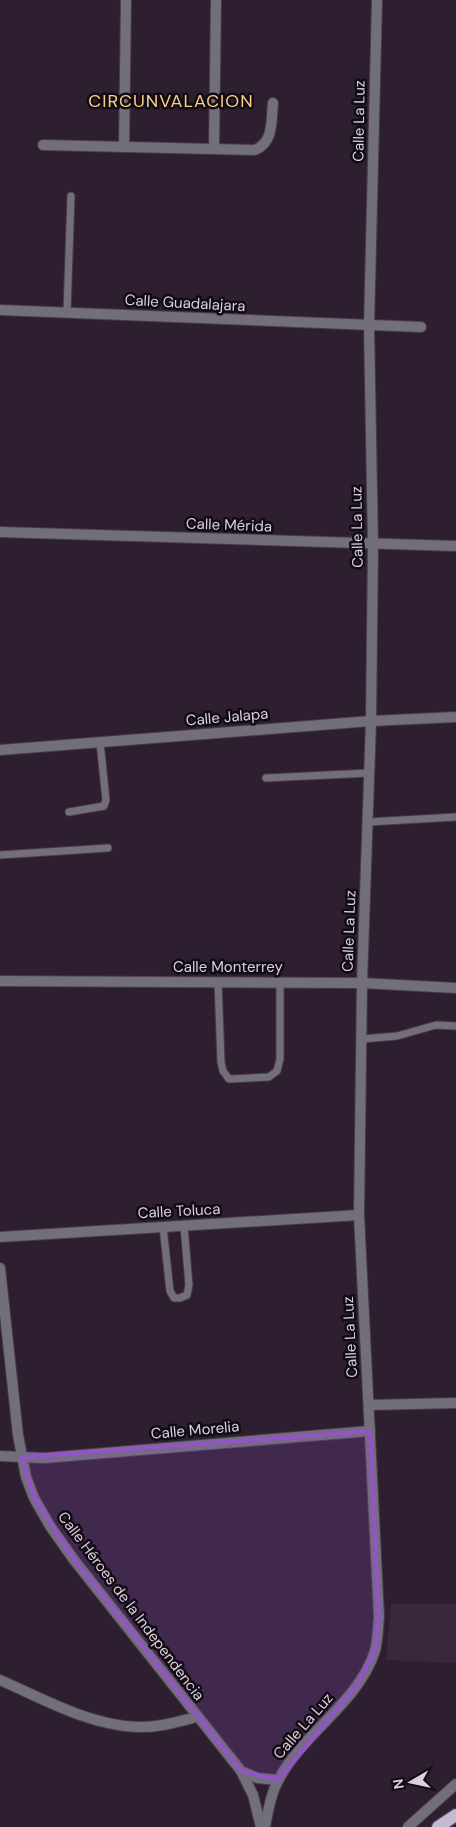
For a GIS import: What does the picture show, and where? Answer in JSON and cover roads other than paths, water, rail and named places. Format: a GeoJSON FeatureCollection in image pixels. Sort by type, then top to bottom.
{"type":"FeatureCollection","features":[{"type":"Feature","properties":{"kind":"main road"},"geometry":{"type":"LineString","coordinates":[[438,1827],[456,1815]]}},
{"type":"Feature","properties":{"kind":"street"},"geometry":{"type":"LineString","coordinates":[[124,147],[126,0]]}},
{"type":"Feature","properties":{"kind":"street"},"geometry":{"type":"LineString","coordinates":[[214,149],[216,0]]}},
{"type":"Feature","properties":{"kind":"street","name":"Calle La Luz"},"geometry":{"type":"LineString","coordinates":[[265,1827],[278,1780],[288,1764],[357,1686],[369,1667],[376,1648],[379,1616],[359,1215],[362,983],[371,721],[373,545],[369,326],[377,0]]}},
{"type":"Feature","properties":{"kind":"street"},"geometry":{"type":"LineString","coordinates":[[43,145],[214,149],[247,152],[262,148],[270,138],[273,103]]}},
{"type":"Feature","properties":{"kind":"street","name":"Calle Guadalajara"},"geometry":{"type":"LineString","coordinates":[[0,310],[421,327]]}},
{"type":"Feature","properties":{"kind":"street","name":"Calle Mérida"},"geometry":{"type":"LineString","coordinates":[[0,532],[373,545],[456,546]]}},
{"type":"Feature","properties":{"kind":"street","name":"Calle Jalapa"},"geometry":{"type":"LineString","coordinates":[[0,750],[371,721],[456,717]]}},
{"type":"Feature","properties":{"kind":"street","name":"Calle Monterrey"},"geometry":{"type":"LineString","coordinates":[[0,981],[362,983],[456,988]]}},
{"type":"Feature","properties":{"kind":"street","name":"Calle Toluca"},"geometry":{"type":"LineString","coordinates":[[0,1236],[359,1215]]}},
{"type":"Feature","properties":{"kind":"street","name":"Calle Héroes de la Independencia"},"geometry":{"type":"LineString","coordinates":[[0,1268],[22,1457],[34,1498],[50,1526],[240,1772],[253,1795],[261,1827]]}},
{"type":"Feature","properties":{"kind":"street"},"geometry":{"type":"LineString","coordinates":[[369,1404],[456,1403]]}},
{"type":"Feature","properties":{"kind":"street","name":"Calle Morelia"},"geometry":{"type":"LineString","coordinates":[[0,1456],[44,1458],[370,1432]]}},
{"type":"Feature","properties":{"kind":"street"},"geometry":{"type":"LineString","coordinates":[[0,1680],[80,1716],[109,1723],[137,1727],[168,1725],[197,1717]]}},
{"type":"Feature","properties":{"kind":"street"},"geometry":{"type":"LineString","coordinates":[[240,1772],[257,1778],[278,1780]]}},
{"type":"Feature","properties":{"kind":"street"},"geometry":{"type":"LineString","coordinates":[[408,1827],[456,1784]]}},
{"type":"Feature","properties":{"kind":"lane"},"geometry":{"type":"LineString","coordinates":[[67,312],[71,196]]}},
{"type":"Feature","properties":{"kind":"lane"},"geometry":{"type":"LineString","coordinates":[[69,812],[104,806],[106,800],[100,742]]}},
{"type":"Feature","properties":{"kind":"lane"},"geometry":{"type":"LineString","coordinates":[[266,778],[369,772]]}},
{"type":"Feature","properties":{"kind":"lane"},"geometry":{"type":"LineString","coordinates":[[368,822],[455,817]]}},
{"type":"Feature","properties":{"kind":"lane"},"geometry":{"type":"LineString","coordinates":[[0,855],[108,848]]}},
{"type":"Feature","properties":{"kind":"lane"},"geometry":{"type":"LineString","coordinates":[[218,982],[221,1062],[223,1071],[229,1079],[269,1077],[277,1071],[280,1059],[280,983]]}},
{"type":"Feature","properties":{"kind":"lane"},"geometry":{"type":"LineString","coordinates":[[362,1039],[397,1036],[436,1026],[456,1026]]}},
{"type":"Feature","properties":{"kind":"lane"},"geometry":{"type":"LineString","coordinates":[[163,1227],[170,1291],[174,1298],[180,1298],[187,1294],[189,1285],[184,1226]]}},
{"type":"Feature","properties":{"kind":"district","name":"CIRCUNVALACION"},"geometry":{"type":"Point","coordinates":[171,101]}}]}
